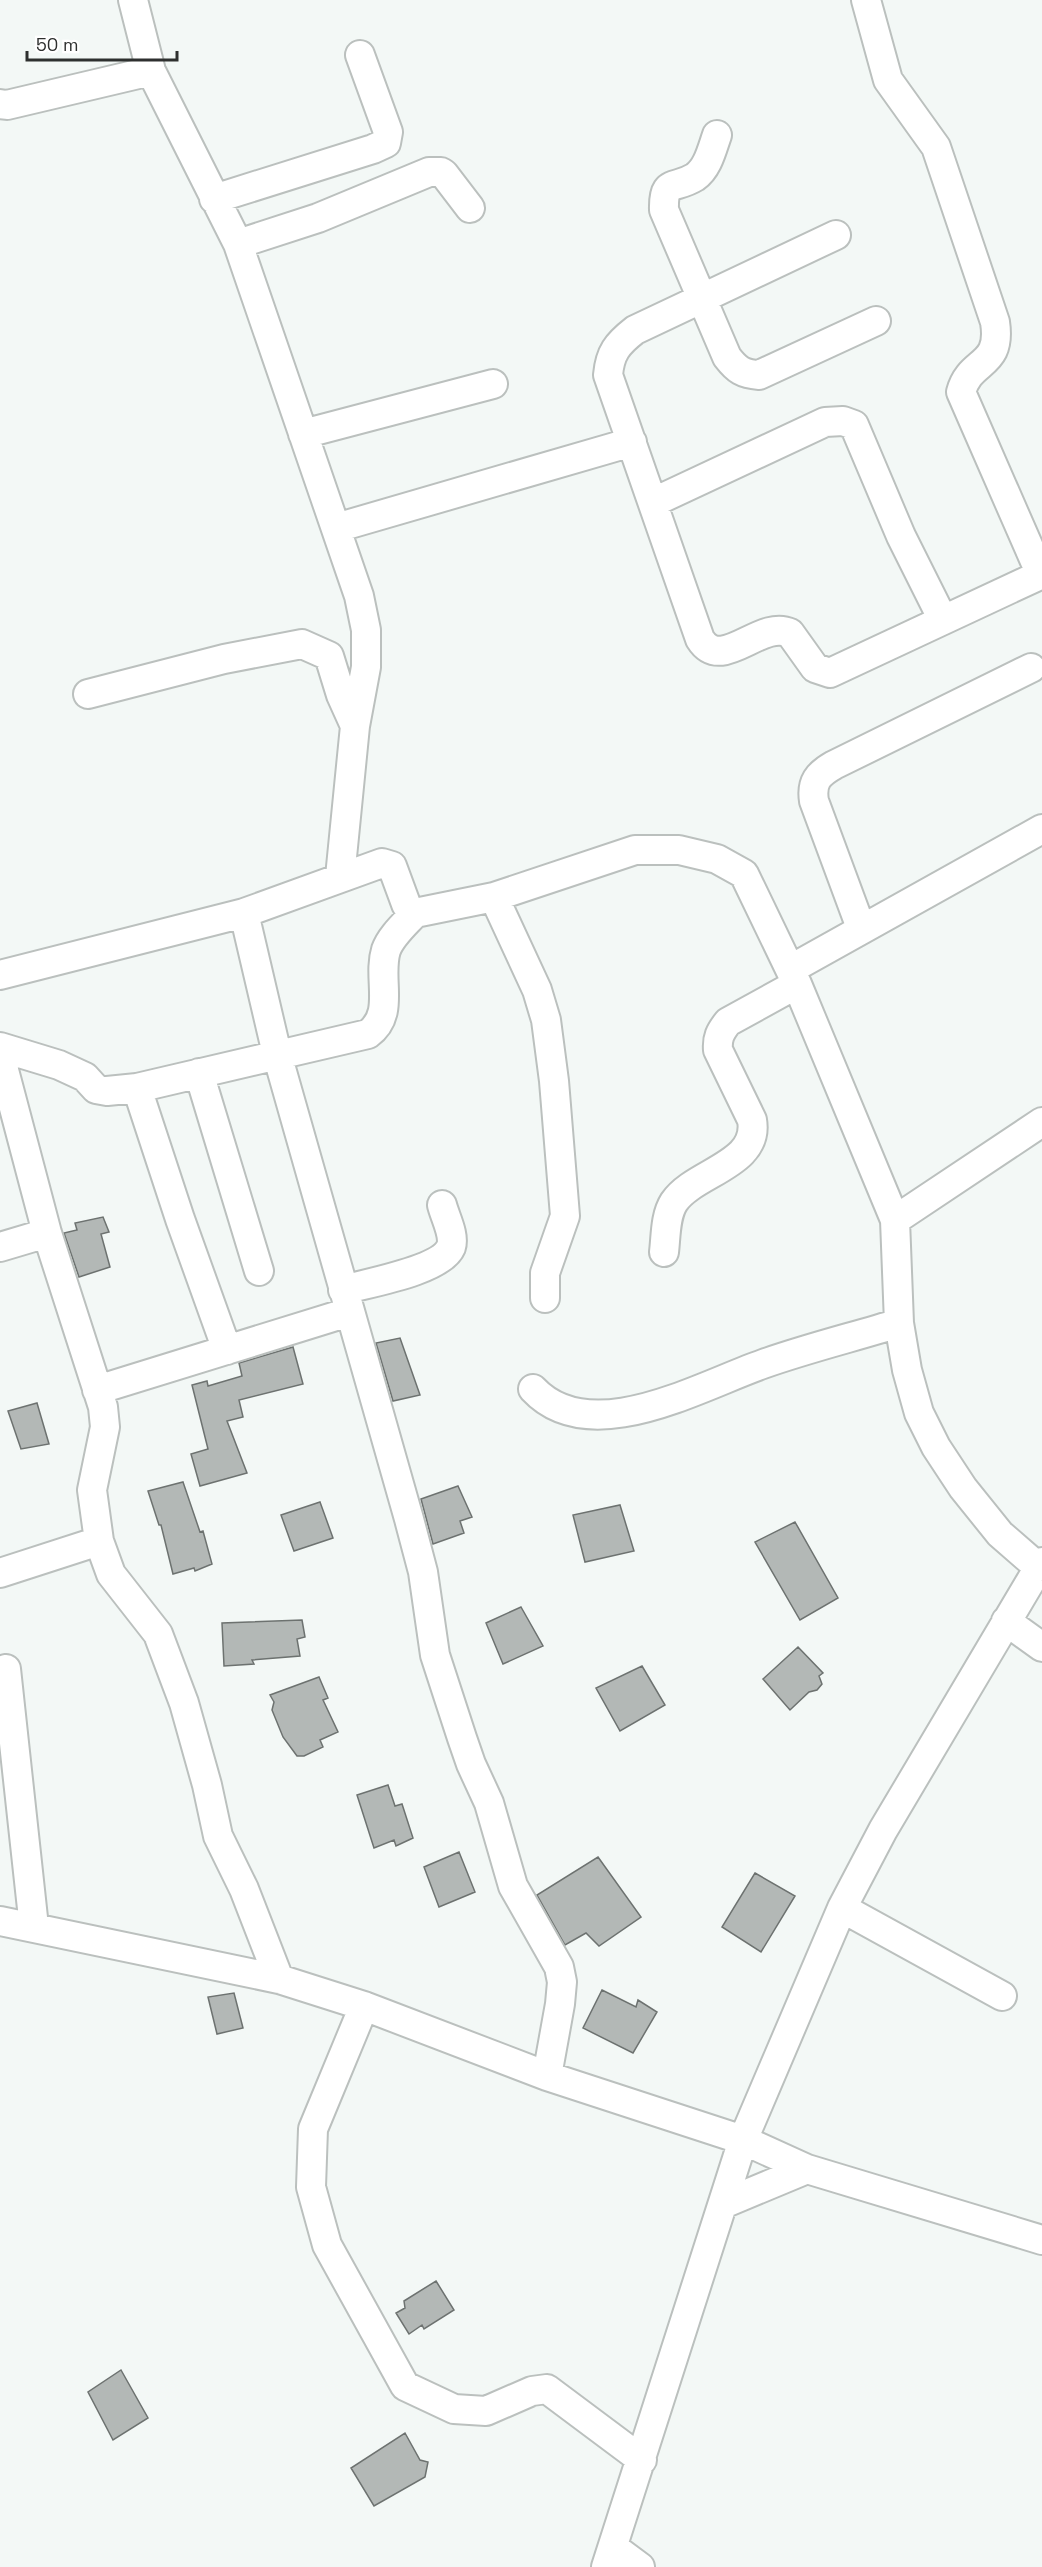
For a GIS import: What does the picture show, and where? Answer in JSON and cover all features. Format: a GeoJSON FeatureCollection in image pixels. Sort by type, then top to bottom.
{"type":"FeatureCollection","features":[{"type":"Feature","properties":{"kind":"street"},"geometry":{"type":"LineString","coordinates":[[133,0],[151,71],[238,244],[359,596],[366,630],[366,667],[356,726],[340,877]]}},
{"type":"Feature","properties":{"kind":"street"},"geometry":{"type":"LineString","coordinates":[[836,235],[635,330],[616,345],[609,358],[608,375],[700,639],[709,650],[718,653],[765,635],[784,631],[790,633],[815,668],[830,673],[1042,575],[961,392],[967,378],[991,354],[997,344],[995,322],[936,147],[888,80],[866,0]]}},
{"type":"Feature","properties":{"kind":"street"},"geometry":{"type":"LineString","coordinates":[[214,199],[386,143],[388,132],[360,55]]}},
{"type":"Feature","properties":{"kind":"street"},"geometry":{"type":"LineString","coordinates":[[0,104],[7,105],[151,71]]}},
{"type":"Feature","properties":{"kind":"street"},"geometry":{"type":"LineString","coordinates":[[717,135],[707,163],[695,177],[670,185],[664,194],[664,210],[727,357],[736,370],[759,375],[876,321]]}},
{"type":"Feature","properties":{"kind":"street"},"geometry":{"type":"LineString","coordinates":[[238,244],[318,218],[429,172],[444,174],[470,208]]}},
{"type":"Feature","properties":{"kind":"street"},"geometry":{"type":"LineString","coordinates":[[303,434],[493,384]]}},
{"type":"Feature","properties":{"kind":"street"},"geometry":{"type":"LineString","coordinates":[[654,502],[825,422],[843,421],[854,424],[901,536],[943,620]]}},
{"type":"Feature","properties":{"kind":"street"},"geometry":{"type":"LineString","coordinates":[[336,528],[632,442]]}},
{"type":"Feature","properties":{"kind":"street"},"geometry":{"type":"LineString","coordinates":[[88,694],[224,659],[302,644],[329,656],[341,695],[356,726]]}},
{"type":"Feature","properties":{"kind":"street"},"geometry":{"type":"LineString","coordinates":[[861,928],[814,801],[814,782],[820,773],[834,765],[1031,668]]}},
{"type":"Feature","properties":{"kind":"street"},"geometry":{"type":"LineString","coordinates":[[664,1252],[667,1222],[673,1204],[682,1191],[736,1158],[752,1138],[754,1130],[752,1120],[717,1050],[720,1031],[728,1022],[861,928],[1042,829]]}},
{"type":"Feature","properties":{"kind":"street"},"geometry":{"type":"LineString","coordinates":[[0,1047],[59,1065],[85,1077],[96,1089],[106,1090],[137,1088],[368,1034],[376,1028],[383,1016],[387,948],[415,913],[494,897],[635,850],[679,850],[717,859],[744,874],[794,976],[895,1220],[899,1323],[907,1370],[919,1413],[936,1447],[963,1488],[1000,1534],[1040,1565],[883,1830],[842,1908],[743,2140],[609,2557],[639,2567]]}},
{"type":"Feature","properties":{"kind":"street"},"geometry":{"type":"LineString","coordinates":[[0,975],[244,913],[381,863],[392,866],[406,904],[415,913]]}},
{"type":"Feature","properties":{"kind":"street"},"geometry":{"type":"LineString","coordinates":[[494,897],[537,990],[546,1020],[554,1082],[565,1187],[565,1216],[545,1273],[545,1298]]}},
{"type":"Feature","properties":{"kind":"street"},"geometry":{"type":"LineString","coordinates":[[244,913],[277,1054],[423,1572],[435,1654],[471,1764],[489,1803],[513,1886],[559,1967],[562,1982],[561,2004],[547,2076]]}},
{"type":"Feature","properties":{"kind":"street"},"geometry":{"type":"LineString","coordinates":[[0,1055],[47,1233],[98,1390],[105,1427],[92,1490],[99,1541],[111,1574],[158,1634],[184,1703],[207,1785],[218,1836],[244,1889],[279,1979]]}},
{"type":"Feature","properties":{"kind":"street"},"geometry":{"type":"LineString","coordinates":[[199,1073],[260,1271]]}},
{"type":"Feature","properties":{"kind":"street"},"geometry":{"type":"LineString","coordinates":[[137,1088],[227,1350]]}},
{"type":"Feature","properties":{"kind":"street"},"geometry":{"type":"LineString","coordinates":[[895,1220],[1042,1122]]}},
{"type":"Feature","properties":{"kind":"street"},"geometry":{"type":"LineString","coordinates":[[98,1390],[227,1350],[346,1301],[446,1254],[452,1239],[442,1205]]}},
{"type":"Feature","properties":{"kind":"street"},"geometry":{"type":"LineString","coordinates":[[0,1247],[47,1233]]}},
{"type":"Feature","properties":{"kind":"street"},"geometry":{"type":"LineString","coordinates":[[533,1389],[545,1401],[562,1410],[584,1414],[632,1411],[667,1401],[766,1363],[899,1323]]}},
{"type":"Feature","properties":{"kind":"street"},"geometry":{"type":"LineString","coordinates":[[0,1573],[99,1541]]}},
{"type":"Feature","properties":{"kind":"street"},"geometry":{"type":"LineString","coordinates":[[1006,1621],[1042,1647]]}},
{"type":"Feature","properties":{"kind":"street"},"geometry":{"type":"LineString","coordinates":[[6,1669],[34,1928]]}},
{"type":"Feature","properties":{"kind":"street"},"geometry":{"type":"LineString","coordinates":[[842,1908],[1002,1996]]}},
{"type":"Feature","properties":{"kind":"street"},"geometry":{"type":"LineString","coordinates":[[0,1921],[279,1979],[364,2006],[547,2076],[743,2140],[807,2169],[1042,2240]]}},
{"type":"Feature","properties":{"kind":"street"},"geometry":{"type":"LineString","coordinates":[[364,2006],[313,2129],[311,2187],[327,2245],[405,2386],[454,2409],[486,2411],[532,2391],[547,2389],[642,2460]]}},
{"type":"Feature","properties":{"kind":"street"},"geometry":{"type":"LineString","coordinates":[[723,2204],[807,2169]]}},
{"type":"Feature","properties":{"kind":"building"},"geometry":{"type":"Polygon","coordinates":[[[103,1217],[109,1232],[101,1234],[110,1267],[79,1277],[64,1233],[77,1230],[75,1223],[103,1217]]]}},
{"type":"Feature","properties":{"kind":"building"},"geometry":{"type":"Polygon","coordinates":[[[400,1338],[420,1395],[393,1401],[376,1343],[400,1338]]]}},
{"type":"Feature","properties":{"kind":"building"},"geometry":{"type":"Polygon","coordinates":[[[293,1347],[303,1384],[239,1400],[243,1417],[227,1421],[247,1473],[200,1486],[191,1454],[208,1449],[192,1385],[207,1381],[208,1386],[242,1376],[239,1363],[293,1347]]]}},
{"type":"Feature","properties":{"kind":"building"},"geometry":{"type":"Polygon","coordinates":[[[37,1403],[49,1444],[21,1449],[8,1411],[37,1403]]]}},
{"type":"Feature","properties":{"kind":"building"},"geometry":{"type":"Polygon","coordinates":[[[183,1482],[200,1532],[203,1531],[212,1564],[195,1571],[194,1568],[173,1574],[161,1525],[159,1525],[148,1491],[183,1482]]]}},
{"type":"Feature","properties":{"kind":"building"},"geometry":{"type":"Polygon","coordinates":[[[458,1486],[472,1517],[460,1521],[464,1533],[433,1544],[421,1499],[458,1486]]]}},
{"type":"Feature","properties":{"kind":"building"},"geometry":{"type":"Polygon","coordinates":[[[320,1502],[333,1538],[294,1551],[281,1515],[320,1502]]]}},
{"type":"Feature","properties":{"kind":"building"},"geometry":{"type":"Polygon","coordinates":[[[620,1505],[634,1551],[585,1562],[573,1515],[620,1505]]]}},
{"type":"Feature","properties":{"kind":"building"},"geometry":{"type":"Polygon","coordinates":[[[795,1522],[838,1598],[800,1620],[755,1542],[795,1522]]]}},
{"type":"Feature","properties":{"kind":"building"},"geometry":{"type":"Polygon","coordinates":[[[521,1607],[543,1646],[503,1664],[486,1623],[521,1607]]]}},
{"type":"Feature","properties":{"kind":"building"},"geometry":{"type":"Polygon","coordinates":[[[302,1620],[305,1637],[297,1639],[300,1656],[252,1660],[254,1664],[224,1666],[222,1623],[302,1620]]]}},
{"type":"Feature","properties":{"kind":"building"},"geometry":{"type":"Polygon","coordinates":[[[798,1647],[823,1673],[819,1676],[822,1684],[817,1690],[809,1692],[790,1710],[763,1679],[798,1647]]]}},
{"type":"Feature","properties":{"kind":"building"},"geometry":{"type":"Polygon","coordinates":[[[642,1666],[665,1705],[620,1731],[596,1688],[642,1666]]]}},
{"type":"Feature","properties":{"kind":"building"},"geometry":{"type":"Polygon","coordinates":[[[319,1677],[328,1698],[323,1700],[338,1732],[320,1740],[323,1747],[304,1756],[297,1756],[283,1737],[272,1710],[274,1702],[270,1695],[319,1677]]]}},
{"type":"Feature","properties":{"kind":"building"},"geometry":{"type":"Polygon","coordinates":[[[388,1785],[395,1806],[402,1804],[413,1838],[396,1846],[394,1840],[374,1848],[357,1795],[388,1785]]]}},
{"type":"Feature","properties":{"kind":"building"},"geometry":{"type":"Polygon","coordinates":[[[459,1852],[475,1892],[439,1907],[424,1867],[459,1852]]]}},
{"type":"Feature","properties":{"kind":"building"},"geometry":{"type":"Polygon","coordinates":[[[598,1857],[641,1917],[599,1946],[586,1933],[565,1945],[537,1895],[598,1857]]]}},
{"type":"Feature","properties":{"kind":"building"},"geometry":{"type":"Polygon","coordinates":[[[755,1873],[795,1896],[761,1952],[722,1927],[755,1873]]]}},
{"type":"Feature","properties":{"kind":"building"},"geometry":{"type":"Polygon","coordinates":[[[602,1990],[636,2007],[638,2000],[657,2012],[633,2053],[583,2028],[602,1990]]]}},
{"type":"Feature","properties":{"kind":"building"},"geometry":{"type":"Polygon","coordinates":[[[234,1993],[243,2028],[217,2034],[208,1997],[234,1993]]]}},
{"type":"Feature","properties":{"kind":"building"},"geometry":{"type":"Polygon","coordinates":[[[436,2281],[454,2310],[424,2329],[422,2325],[409,2334],[396,2313],[405,2308],[404,2301],[436,2281]]]}},
{"type":"Feature","properties":{"kind":"building"},"geometry":{"type":"Polygon","coordinates":[[[121,2370],[148,2418],[113,2440],[88,2392],[121,2370]]]}},
{"type":"Feature","properties":{"kind":"building"},"geometry":{"type":"Polygon","coordinates":[[[405,2433],[420,2460],[428,2462],[425,2477],[374,2506],[351,2468],[405,2433]]]}}]}
